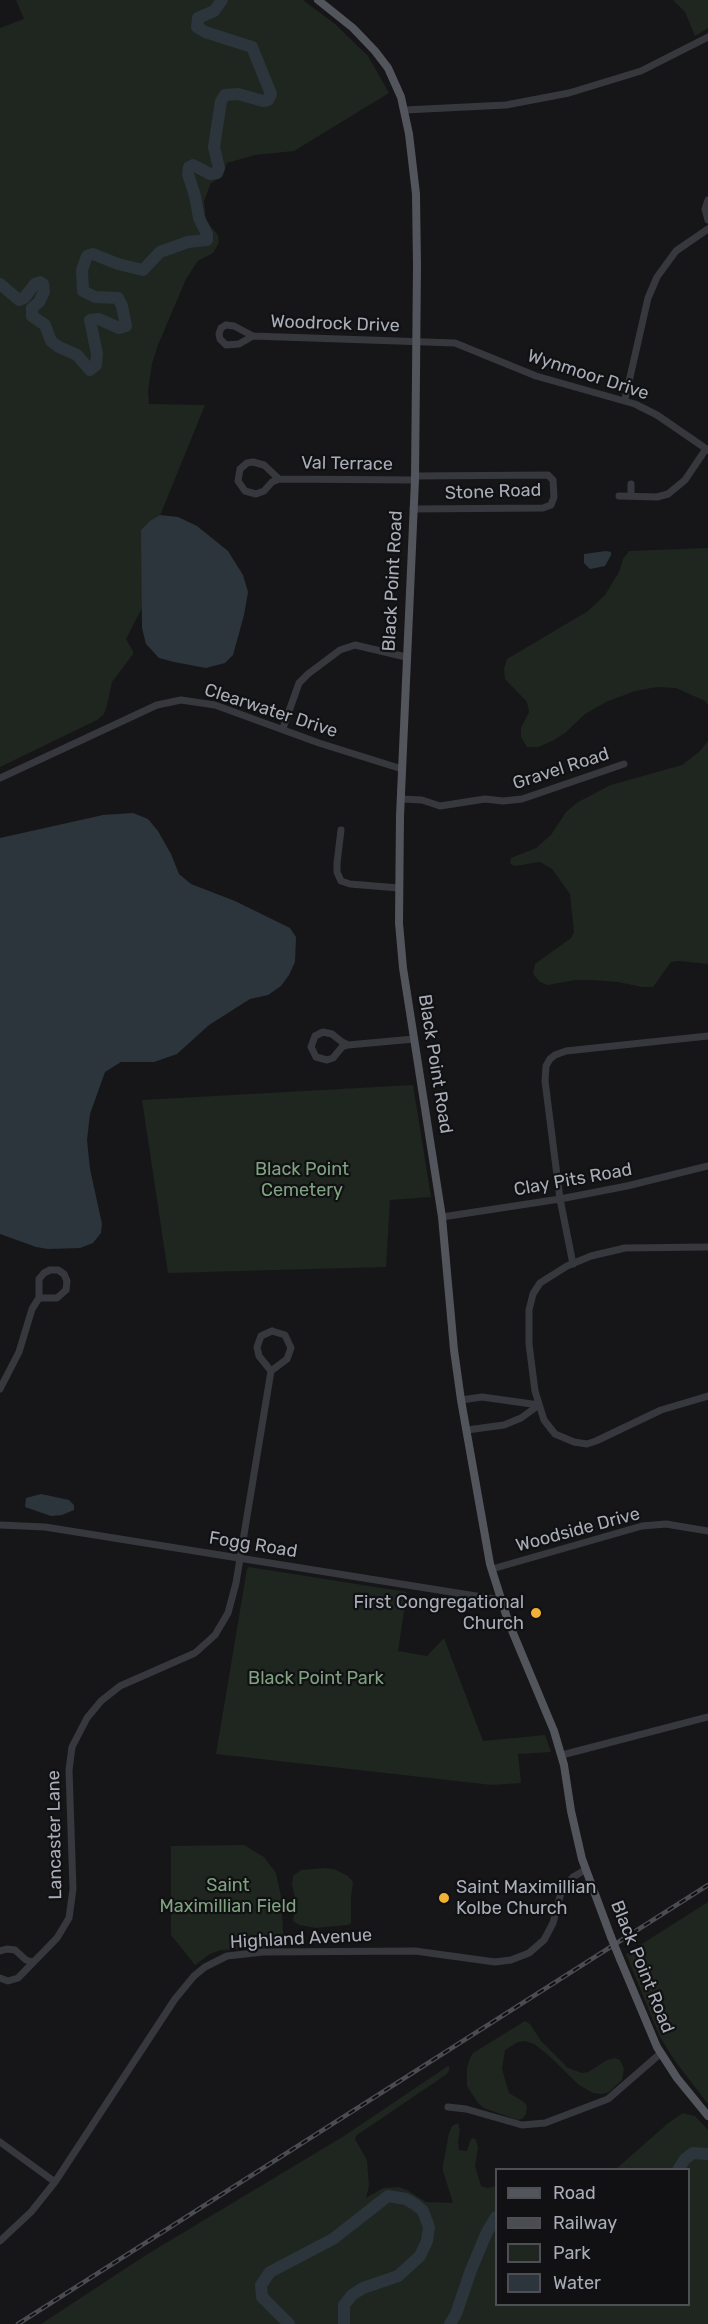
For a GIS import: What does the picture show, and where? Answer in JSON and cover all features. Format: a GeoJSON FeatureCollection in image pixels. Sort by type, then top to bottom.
{"type":"FeatureCollection","features":[{"type":"Feature","properties":{"kind":"main road","name":"Black Point Road"},"geometry":{"type":"LineString","coordinates":[[318,0],[344,20],[378,55],[390,71],[405,110],[410,134],[416,202],[415,478],[401,799],[400,948],[442,1217],[461,1400],[492,1569],[501,1600],[562,1755],[575,1833],[585,1870],[620,1959],[661,2053],[681,2083],[708,2116]]}},
{"type":"Feature","properties":{"kind":"street"},"geometry":{"type":"LineString","coordinates":[[405,110],[506,105],[570,93],[641,71],[708,37]]}},
{"type":"Feature","properties":{"kind":"street"},"geometry":{"type":"LineString","coordinates":[[708,200],[705,209],[708,220]]}},
{"type":"Feature","properties":{"kind":"street"},"geometry":{"type":"LineString","coordinates":[[625,399],[654,282],[676,251],[708,229]]}},
{"type":"Feature","properties":{"kind":"street","name":"Woodrock Drive"},"geometry":{"type":"LineString","coordinates":[[253,336],[416,342]]}},
{"type":"Feature","properties":{"kind":"street","name":"Wynmoor Drive"},"geometry":{"type":"LineString","coordinates":[[416,342],[450,342],[462,345],[536,376],[625,399],[657,415],[707,450]]}},
{"type":"Feature","properties":{"kind":"street"},"geometry":{"type":"LineString","coordinates":[[619,496],[668,494],[684,480],[707,450]]}},
{"type":"Feature","properties":{"kind":"street","name":"Val Terrace"},"geometry":{"type":"LineString","coordinates":[[279,479],[264,465],[256,462],[244,465],[238,478],[242,489],[253,494],[261,492],[279,479],[415,478]]}},
{"type":"Feature","properties":{"kind":"street","name":"Stone Road"},"geometry":{"type":"LineString","coordinates":[[413,509],[543,508],[551,505],[554,497],[553,480],[548,476],[415,478]]}},
{"type":"Feature","properties":{"kind":"street"},"geometry":{"type":"LineString","coordinates":[[631,484],[631,496]]}},
{"type":"Feature","properties":{"kind":"street"},"geometry":{"type":"LineString","coordinates":[[283,729],[299,683],[340,650],[356,645],[406,657]]}},
{"type":"Feature","properties":{"kind":"street","name":"Clearwater Drive"},"geometry":{"type":"LineString","coordinates":[[0,778],[157,705],[181,700],[204,702],[402,769]]}},
{"type":"Feature","properties":{"kind":"street","name":"Gravel Road"},"geometry":{"type":"LineString","coordinates":[[401,799],[422,800],[440,806],[484,799],[522,800],[624,764]]}},
{"type":"Feature","properties":{"kind":"street"},"geometry":{"type":"LineString","coordinates":[[341,830],[337,872],[341,881],[350,884],[399,888]]}},
{"type":"Feature","properties":{"kind":"street"},"geometry":{"type":"LineString","coordinates":[[348,1045],[332,1034],[324,1032],[315,1036],[311,1047],[316,1057],[327,1060],[333,1058],[342,1047],[348,1045],[414,1040]]}},
{"type":"Feature","properties":{"kind":"street"},"geometry":{"type":"LineString","coordinates":[[573,1264],[560,1199],[545,1081],[546,1066],[550,1059],[566,1050],[708,1036]]}},
{"type":"Feature","properties":{"kind":"street","name":"Clay Pits Road"},"geometry":{"type":"LineString","coordinates":[[442,1217],[560,1199],[627,1186],[708,1166]]}},
{"type":"Feature","properties":{"kind":"street"},"geometry":{"type":"LineString","coordinates":[[708,1247],[625,1248],[591,1256],[573,1264],[540,1283],[531,1299],[529,1344],[533,1382],[544,1419],[555,1434],[573,1442],[586,1444],[596,1441],[662,1410],[708,1396]]}},
{"type":"Feature","properties":{"kind":"street"},"geometry":{"type":"LineString","coordinates":[[0,1389],[19,1352],[34,1305],[39,1298],[39,1281],[42,1274],[53,1269],[62,1272],[67,1281],[64,1292],[57,1298],[39,1298]]}},
{"type":"Feature","properties":{"kind":"street"},"geometry":{"type":"LineString","coordinates":[[278,1331],[288,1337],[291,1351],[285,1361],[270,1371],[259,1356],[257,1344],[264,1334],[278,1331]]}},
{"type":"Feature","properties":{"kind":"street","name":"Lancaster Lane"},"geometry":{"type":"LineString","coordinates":[[0,1978],[8,1981],[16,1979],[57,1938],[69,1918],[72,1904],[69,1770],[72,1747],[79,1732],[94,1708],[113,1690],[188,1657],[211,1639],[225,1620],[231,1607],[270,1371]]}},
{"type":"Feature","properties":{"kind":"street"},"geometry":{"type":"LineString","coordinates":[[461,1400],[482,1397],[538,1405]]}},
{"type":"Feature","properties":{"kind":"street"},"geometry":{"type":"LineString","coordinates":[[467,1430],[504,1425],[521,1418],[538,1405]]}},
{"type":"Feature","properties":{"kind":"street","name":"Woodside Drive"},"geometry":{"type":"LineString","coordinates":[[492,1569],[642,1526],[666,1524],[708,1531]]}},
{"type":"Feature","properties":{"kind":"street","name":"Fogg Road"},"geometry":{"type":"LineString","coordinates":[[0,1525],[45,1527],[501,1600]]}},
{"type":"Feature","properties":{"kind":"street"},"geometry":{"type":"LineString","coordinates":[[562,1755],[708,1717]]}},
{"type":"Feature","properties":{"kind":"street","name":"Highland Avenue"},"geometry":{"type":"LineString","coordinates":[[0,2241],[31,2212],[56,2182],[175,1999],[194,1976],[215,1960],[246,1953],[383,1950],[433,1952],[495,1962],[511,1960],[532,1951],[544,1940],[553,1923],[562,1889],[573,1877],[585,1870]]}},
{"type":"Feature","properties":{"kind":"street"},"geometry":{"type":"LineString","coordinates":[[0,1951],[7,1948],[15,1950],[26,1960],[32,1962]]}},
{"type":"Feature","properties":{"kind":"street"},"geometry":{"type":"LineString","coordinates":[[448,2107],[466,2109],[522,2125],[545,2123],[608,2099],[661,2053]]}},
{"type":"Feature","properties":{"kind":"street"},"geometry":{"type":"LineString","coordinates":[[0,2142],[56,2182]]}},
{"type":"Feature","properties":{"kind":"green space"},"geometry":{"type":"Polygon","coordinates":[[[16,0],[303,0],[335,24],[368,56],[389,93],[294,151],[255,155],[227,163],[222,177],[211,183],[204,201],[206,221],[218,235],[219,243],[213,253],[198,261],[186,279],[158,345],[152,364],[148,391],[149,404],[205,405],[142,560],[143,606],[126,639],[133,654],[112,682],[104,714],[97,720],[0,767],[0,28],[24,19],[16,0]]]}},
{"type":"Feature","properties":{"kind":"green space"},"geometry":{"type":"Polygon","coordinates":[[[673,0],[708,0],[708,28],[695,36],[685,12],[673,0]]]}},
{"type":"Feature","properties":{"kind":"green space"},"geometry":{"type":"Polygon","coordinates":[[[708,548],[708,705],[705,701],[676,688],[657,687],[635,691],[606,702],[585,714],[565,733],[552,741],[538,747],[527,747],[521,737],[521,728],[529,712],[527,702],[505,679],[504,669],[507,659],[588,611],[605,595],[629,551],[708,548]]]}},
{"type":"Feature","properties":{"kind":"green space"},"geometry":{"type":"Polygon","coordinates":[[[708,741],[708,964],[671,962],[653,987],[591,980],[575,980],[548,985],[540,982],[533,974],[535,964],[571,938],[574,932],[570,894],[552,869],[540,862],[515,866],[510,864],[511,858],[536,848],[551,835],[566,812],[578,802],[611,785],[682,765],[699,752],[708,741]]]}},
{"type":"Feature","properties":{"kind":"green space","name":"Black Point Cemetery"},"geometry":{"type":"Polygon","coordinates":[[[413,1085],[431,1197],[390,1200],[386,1267],[168,1273],[142,1100],[413,1085]]]}},
{"type":"Feature","properties":{"kind":"green space","name":"Black Point Park"},"geometry":{"type":"Polygon","coordinates":[[[249,1567],[407,1592],[398,1651],[427,1656],[444,1638],[483,1741],[545,1735],[551,1752],[518,1754],[521,1783],[492,1785],[216,1754],[249,1567]]]}},
{"type":"Feature","properties":{"kind":"green space","name":"Saint Maximillian Field"},"geometry":{"type":"Polygon","coordinates":[[[244,1845],[264,1857],[276,1873],[281,1896],[284,1947],[221,1950],[210,1954],[195,1965],[171,1935],[171,1846],[244,1845]]]}},
{"type":"Feature","properties":{"kind":"green space"},"geometry":{"type":"Polygon","coordinates":[[[334,1869],[348,1876],[353,1882],[351,1923],[316,1928],[299,1925],[293,1921],[296,1903],[292,1884],[293,1876],[301,1870],[334,1869]]]}},
{"type":"Feature","properties":{"kind":"green space"},"geometry":{"type":"Polygon","coordinates":[[[708,1902],[708,2104],[660,2037],[626,1954],[708,1902]]]}},
{"type":"Feature","properties":{"kind":"green space"},"geometry":{"type":"Polygon","coordinates":[[[525,2021],[568,2068],[582,2073],[588,2072],[607,2060],[615,2058],[620,2060],[624,2069],[622,2080],[609,2092],[593,2093],[579,2085],[534,2044],[525,2041],[518,2042],[505,2050],[502,2069],[509,2093],[524,2102],[527,2106],[526,2114],[522,2119],[517,2120],[484,2108],[467,2086],[467,2068],[470,2058],[473,2053],[525,2021]]]}},
{"type":"Feature","properties":{"kind":"green space"},"geometry":{"type":"Polygon","coordinates":[[[448,2066],[450,2068],[447,2074],[357,2135],[355,2139],[367,2160],[369,2186],[366,2198],[383,2188],[399,2187],[426,2202],[453,2203],[443,2165],[449,2133],[452,2126],[458,2123],[459,2150],[467,2151],[470,2141],[473,2138],[476,2140],[478,2148],[475,2166],[481,2186],[487,2188],[495,2186],[495,2306],[690,2306],[690,2168],[617,2168],[667,2124],[683,2113],[695,2116],[708,2130],[708,2324],[41,2324],[146,2255],[344,2136],[448,2066]]]}},
{"type":"Feature","properties":{"kind":"water"},"geometry":{"type":"Polygon","coordinates":[[[160,515],[178,517],[197,526],[228,551],[243,575],[248,592],[244,615],[233,655],[225,663],[206,668],[174,662],[159,658],[146,644],[142,628],[141,530],[160,515]]]}},
{"type":"Feature","properties":{"kind":"water"},"geometry":{"type":"Polygon","coordinates":[[[611,552],[611,555],[605,566],[590,569],[584,563],[584,554],[611,552]]]}},
{"type":"Feature","properties":{"kind":"water"},"geometry":{"type":"Polygon","coordinates":[[[133,813],[148,819],[158,831],[179,874],[191,884],[235,901],[290,928],[296,937],[295,962],[281,986],[268,995],[250,999],[209,1025],[177,1054],[154,1062],[121,1062],[105,1072],[90,1114],[87,1140],[90,1169],[102,1224],[101,1233],[93,1243],[80,1248],[36,1247],[0,1234],[0,838],[103,815],[133,813]]]}},
{"type":"Feature","properties":{"kind":"water"},"geometry":{"type":"Polygon","coordinates":[[[41,1494],[69,1500],[74,1505],[74,1510],[62,1515],[51,1516],[25,1507],[26,1498],[41,1494]]]}},
{"type":"Feature","properties":{"kind":"waterway"},"geometry":{"type":"LineString","coordinates":[[0,284],[19,300],[24,298],[35,284],[40,282],[43,284],[44,292],[39,302],[32,308],[32,316],[45,325],[51,341],[77,355],[90,370],[96,365],[97,354],[90,320],[99,319],[119,328],[126,326],[118,298],[95,297],[83,291],[82,270],[87,256],[93,254],[118,264],[143,270],[160,252],[188,242],[207,240],[188,174],[189,167],[193,165],[210,174],[217,173],[219,168],[214,147],[221,101],[225,95],[238,94],[263,101],[268,100],[271,94],[252,47],[205,32],[197,27],[198,18],[214,11],[222,0]]}},
{"type":"Feature","properties":{"kind":"waterway"},"geometry":{"type":"LineString","coordinates":[[679,2168],[685,2159],[693,2153],[708,2154]]}},
{"type":"Feature","properties":{"kind":"waterway"},"geometry":{"type":"LineString","coordinates":[[289,2324],[262,2297],[261,2285],[270,2272],[333,2239],[388,2196],[406,2199],[423,2211],[429,2227],[427,2241],[420,2256],[398,2276],[363,2288],[352,2295],[344,2305],[344,2324]]}},
{"type":"Feature","properties":{"kind":"waterway"},"geometry":{"type":"LineString","coordinates":[[450,2324],[456,2314],[487,2232],[495,2219]]}},
{"type":"Feature","properties":{"kind":"railway"},"geometry":{"type":"LineString","coordinates":[[18,2324],[708,1885]]}},
{"type":"Feature","properties":{"kind":"place","name":"First Congregational Church"},"geometry":{"type":"Point","coordinates":[536,1613]}},
{"type":"Feature","properties":{"kind":"place","name":"Saint Maximillian Kolbe Church"},"geometry":{"type":"Point","coordinates":[444,1898]}}]}
